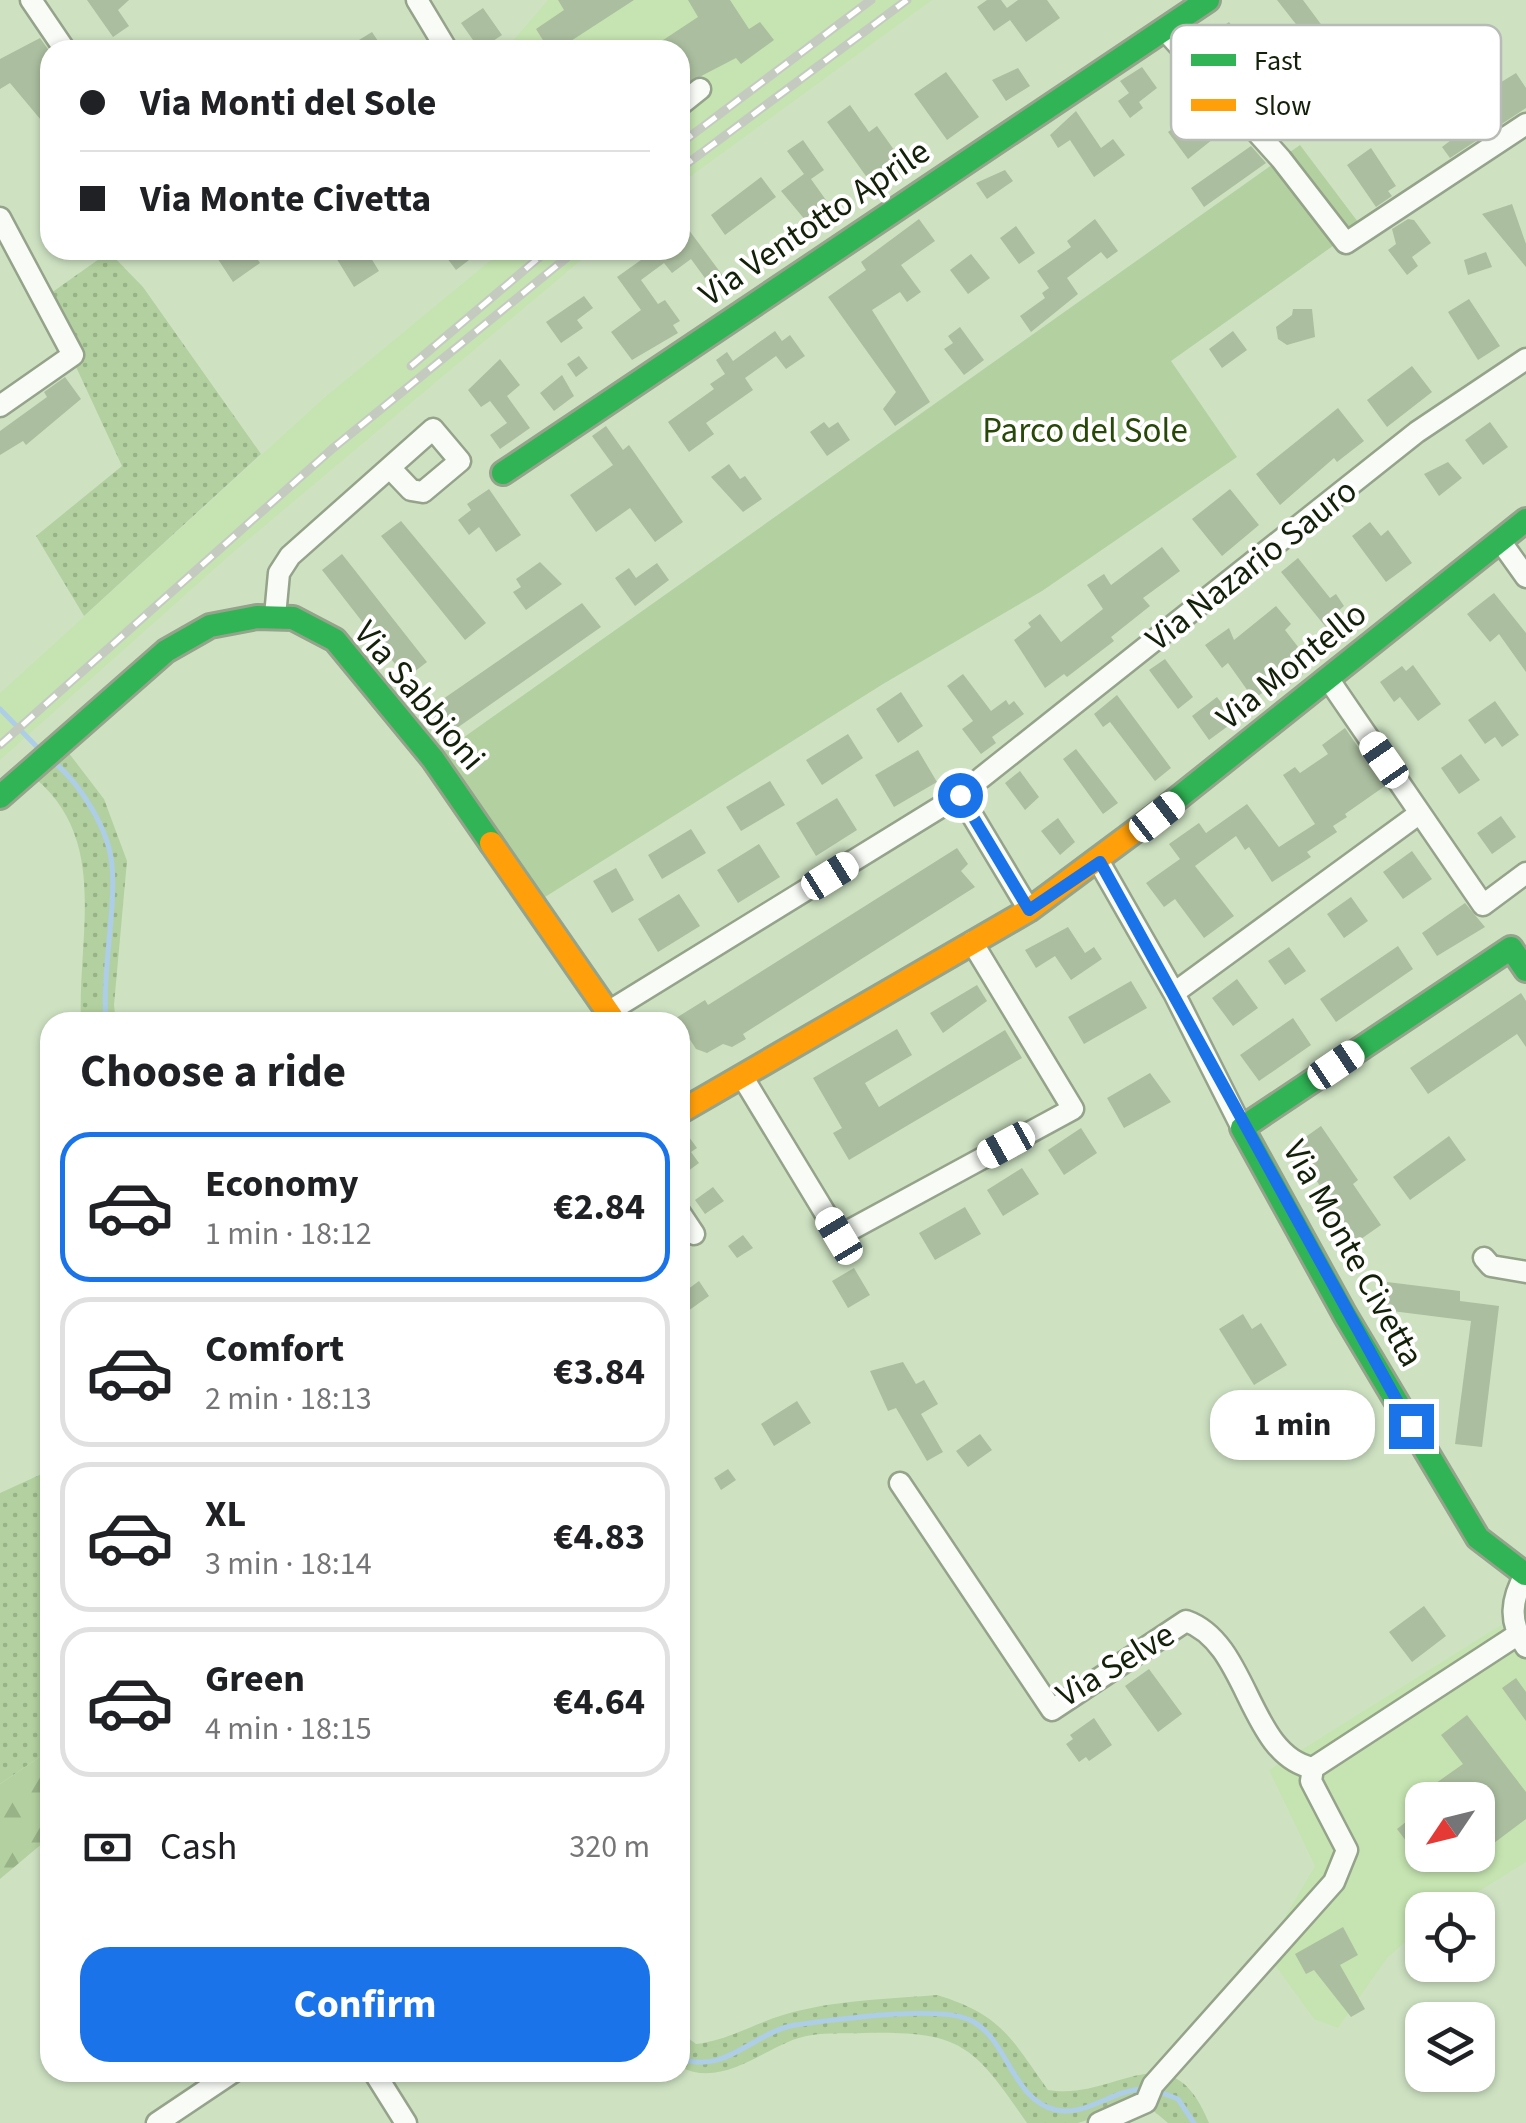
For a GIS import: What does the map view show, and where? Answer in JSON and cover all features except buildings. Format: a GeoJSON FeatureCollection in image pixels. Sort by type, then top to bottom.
{"type":"FeatureCollection","features":[{"type":"Feature","properties":{"kind":"street"},"geometry":{"type":"LineString","coordinates":[[30,0],[58,40]]}},
{"type":"Feature","properties":{"kind":"street"},"geometry":{"type":"LineString","coordinates":[[417,0],[441,40]]}},
{"type":"Feature","properties":{"kind":"street","name":"Via Ventotto Aprile"},"geometry":{"type":"LineString","coordinates":[[503,473],[1208,0]]}},
{"type":"Feature","properties":{"kind":"street"},"geometry":{"type":"LineString","coordinates":[[1164,29],[1171,37]]}},
{"type":"Feature","properties":{"kind":"street"},"geometry":{"type":"LineString","coordinates":[[690,96],[700,89]]}},
{"type":"Feature","properties":{"kind":"street"},"geometry":{"type":"LineString","coordinates":[[1264,140],[1346,243],[1526,124]]}},
{"type":"Feature","properties":{"kind":"street"},"geometry":{"type":"LineString","coordinates":[[0,218],[73,355],[0,406]]}},
{"type":"Feature","properties":{"kind":"street","name":"Via Nazario Sauro"},"geometry":{"type":"LineString","coordinates":[[981,778],[1417,432],[1526,358]]}},
{"type":"Feature","properties":{"kind":"street"},"geometry":{"type":"LineString","coordinates":[[275,616],[279,573],[290,556],[391,469]]}},
{"type":"Feature","properties":{"kind":"street","name":"Via Montello"},"geometry":{"type":"LineString","coordinates":[[690,1106],[1029,910],[1100,862],[1526,520]]}},
{"type":"Feature","properties":{"kind":"street"},"geometry":{"type":"LineString","coordinates":[[1500,542],[1526,577]]}},
{"type":"Feature","properties":{"kind":"street","name":"Via Sabbioni"},"geometry":{"type":"LineString","coordinates":[[0,798],[166,651],[210,626],[275,616],[293,618],[336,640],[432,760],[608,1012]]}},
{"type":"Feature","properties":{"kind":"street"},"geometry":{"type":"LineString","coordinates":[[1329,680],[1483,905],[1526,873]]}},
{"type":"Feature","properties":{"kind":"street"},"geometry":{"type":"LineString","coordinates":[[620,1012],[960,795],[1029,910]]}},
{"type":"Feature","properties":{"kind":"street"},"geometry":{"type":"LineString","coordinates":[[1174,994],[1420,813]]}},
{"type":"Feature","properties":{"kind":"street"},"geometry":{"type":"LineString","coordinates":[[1100,862],[1174,994],[1242,1128]]}},
{"type":"Feature","properties":{"kind":"street"},"geometry":{"type":"LineString","coordinates":[[742,1076],[839,1236],[1072,1108],[972,942]]}},
{"type":"Feature","properties":{"kind":"street","name":"Via Monte Civetta"},"geometry":{"type":"LineString","coordinates":[[1525,1574],[1478,1538],[1346,1315],[1242,1128],[1512,948],[1526,970]]}},
{"type":"Feature","properties":{"kind":"street"},"geometry":{"type":"LineString","coordinates":[[690,1228],[694,1234]]}},
{"type":"Feature","properties":{"kind":"street"},"geometry":{"type":"LineString","coordinates":[[1484,1258],[1491,1266],[1526,1272]]}},
{"type":"Feature","properties":{"kind":"street","name":"Via Selve"},"geometry":{"type":"LineString","coordinates":[[900,1483],[1052,1710],[1186,1621],[1206,1628],[1219,1645],[1284,1756],[1313,1768]]}},
{"type":"Feature","properties":{"kind":"street"},"geometry":{"type":"LineString","coordinates":[[1099,2123],[1149,2093],[1334,1882],[1347,1850],[1311,1781],[1313,1768],[1522,1641],[1514,1597],[1525,1574]]}},
{"type":"Feature","properties":{"kind":"street"},"geometry":{"type":"LineString","coordinates":[[156,2123],[219,2082]]}},
{"type":"Feature","properties":{"kind":"street"},"geometry":{"type":"LineString","coordinates":[[380,2082],[406,2123]]}},
{"type":"Feature","properties":{"kind":"shaded area"},"geometry":{"type":"Polygon","coordinates":[[[548,0],[932,0],[690,177],[690,40],[513,40],[548,0]]]}},
{"type":"Feature","properties":{"kind":"shaded area"},"geometry":{"type":"Polygon","coordinates":[[[491,260],[581,260],[231,554],[0,760],[0,693],[325,397],[491,260]]]}},
{"type":"Feature","properties":{"kind":"shaded area"},"geometry":{"type":"Polygon","coordinates":[[[1501,1625],[1526,1660],[1526,1862],[1478,1892],[1405,1892],[1405,1942],[1387,1958],[1338,2028],[1314,2019],[1265,1951],[1315,1866],[1269,1770],[1501,1625]]]}},
{"type":"Feature","properties":{"kind":"green space","name":"Parco del Sole"},"geometry":{"type":"Polygon","coordinates":[[[1300,145],[1361,226],[1171,361],[1237,457],[1042,591],[883,684],[526,909],[436,757],[1300,145]]]}},
{"type":"Feature","properties":{"kind":"green space"},"geometry":{"type":"Polygon","coordinates":[[[98,260],[117,260],[143,287],[261,454],[84,616],[36,536],[122,466],[44,298],[98,260]]]}},
{"type":"Feature","properties":{"kind":"green space"},"geometry":{"type":"Polygon","coordinates":[[[68,752],[104,799],[127,861],[115,1012],[81,1012],[85,920],[80,855],[71,825],[54,797],[27,772],[68,752]]]}},
{"type":"Feature","properties":{"kind":"green space"},"geometry":{"type":"Polygon","coordinates":[[[40,1475],[40,1757],[0,1784],[0,1493],[40,1475]]]}},
{"type":"Feature","properties":{"kind":"green space"},"geometry":{"type":"Polygon","coordinates":[[[40,1757],[40,1845],[0,1879],[0,1784],[40,1757]]]}},
{"type":"Feature","properties":{"kind":"green space"},"geometry":{"type":"Polygon","coordinates":[[[937,1995],[976,2011],[1003,2030],[1048,2090],[1073,2091],[1159,2074],[1177,2079],[1194,2095],[1209,2123],[1168,2123],[1143,2102],[1078,2123],[1027,2123],[978,2060],[962,2048],[923,2035],[816,2035],[797,2038],[722,2071],[690,2071],[690,2040],[696,2044],[708,2042],[783,2015],[860,2001],[937,1995]]]}},
{"type":"Feature","properties":{"kind":"waterway"},"geometry":{"type":"LineString","coordinates":[[0,709],[39,749]]}},
{"type":"Feature","properties":{"kind":"waterway"},"geometry":{"type":"LineString","coordinates":[[55,763],[92,809],[110,851],[113,883],[106,1012]]}},
{"type":"Feature","properties":{"kind":"waterway"},"geometry":{"type":"LineString","coordinates":[[690,2060],[725,2057],[795,2025],[937,2014],[972,2021],[984,2030],[1030,2095],[1056,2110],[1078,2110],[1146,2089]]}},
{"type":"Feature","properties":{"kind":"waterway"},"geometry":{"type":"LineString","coordinates":[[1157,2091],[1178,2099],[1194,2123]]}},
{"type":"Feature","properties":{"kind":"railway"},"geometry":{"type":"LineString","coordinates":[[690,136],[871,0]]}},
{"type":"Feature","properties":{"kind":"railway"},"geometry":{"type":"LineString","coordinates":[[690,162],[907,0]]}},
{"type":"Feature","properties":{"kind":"railway"},"geometry":{"type":"LineString","coordinates":[[411,366],[536,260]]}},
{"type":"Feature","properties":{"kind":"railway"},"geometry":{"type":"LineString","coordinates":[[0,745],[332,449],[564,260]]}},
{"type":"Feature","properties":{"kind":"traffic: fast"},"geometry":{"type":"LineString","coordinates":[[503,473],[1208,0]]}},
{"type":"Feature","properties":{"kind":"traffic: fast"},"geometry":{"type":"LineString","coordinates":[[1158,814],[1526,520]]}},
{"type":"Feature","properties":{"kind":"traffic: fast"},"geometry":{"type":"LineString","coordinates":[[0,797],[166,651],[210,626],[257,617],[293,618],[335,640],[433,759],[491,843]]}},
{"type":"Feature","properties":{"kind":"traffic: fast"},"geometry":{"type":"LineString","coordinates":[[1525,1574],[1478,1538],[1345,1315],[1242,1128],[1511,948],[1526,970]]}},
{"type":"Feature","properties":{"kind":"traffic: slow"},"geometry":{"type":"LineString","coordinates":[[690,1106],[1029,910],[1158,814]]}},
{"type":"Feature","properties":{"kind":"traffic: slow"},"geometry":{"type":"LineString","coordinates":[[491,843],[608,1012]]}},
{"type":"Feature","properties":{"kind":"route"},"geometry":{"type":"LineString","coordinates":[[960,795],[1029,910],[1100,862],[1174,994],[1242,1128],[1256,1146],[1346,1315],[1411,1426]]}}]}
